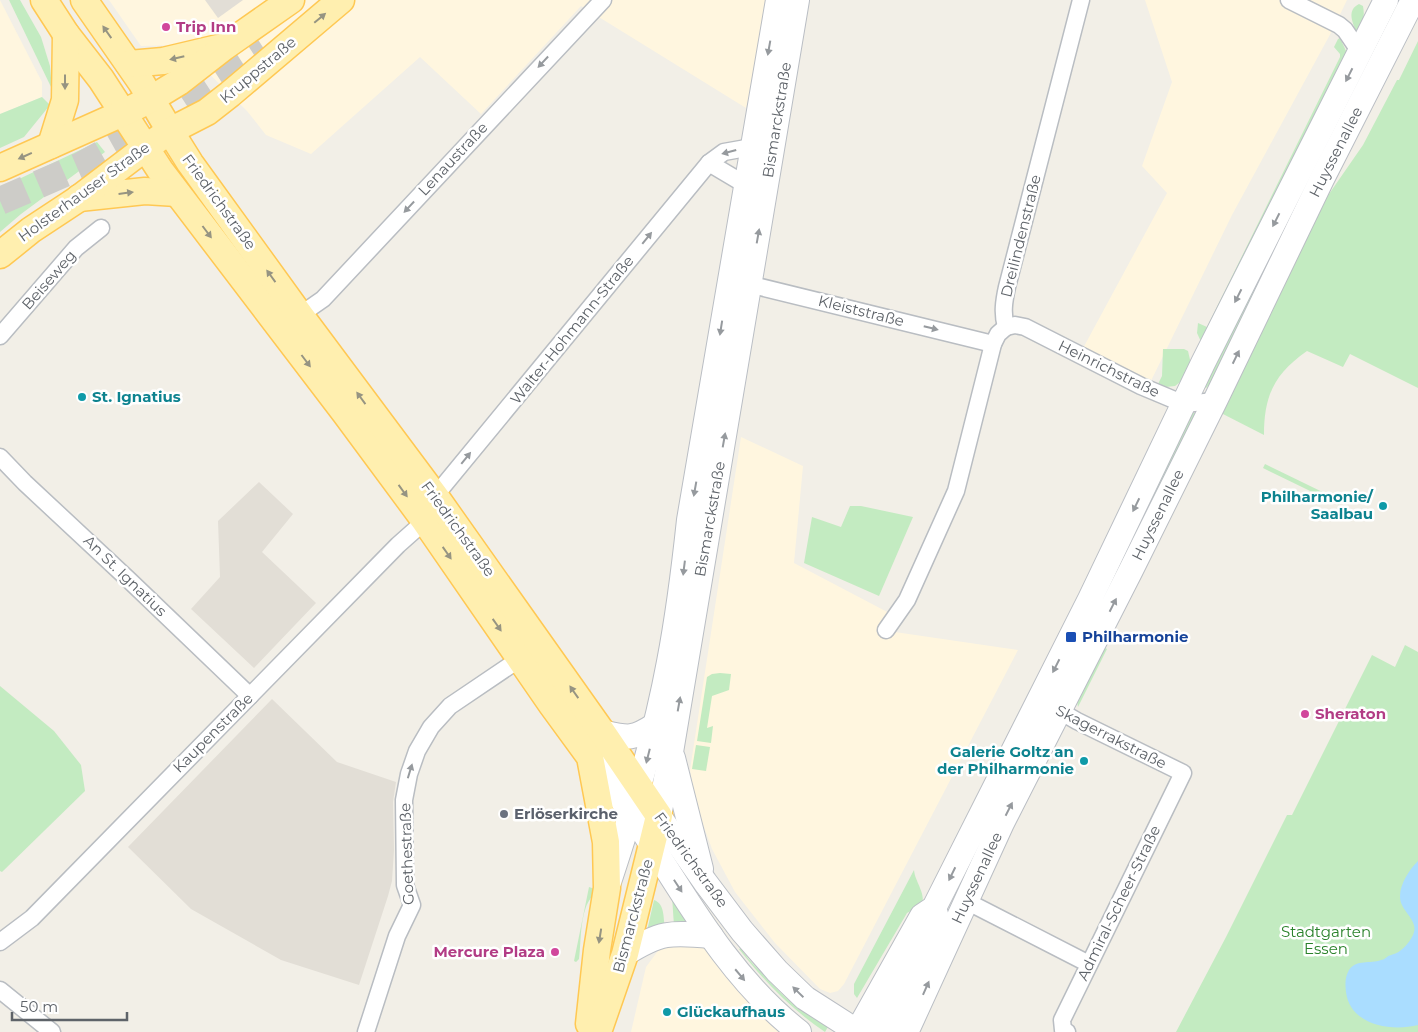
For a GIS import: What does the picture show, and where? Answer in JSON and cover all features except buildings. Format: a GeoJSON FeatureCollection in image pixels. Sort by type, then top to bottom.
{"type":"FeatureCollection","features":[{"type":"Feature","properties":{"kind":"main road","name":"Friedrichstraße"},"geometry":{"type":"LineString","coordinates":[[44,0],[66,34],[101,79],[177,194],[339,405],[425,521],[590,757],[632,813],[711,936],[741,976],[782,1018],[799,1032]]}},
{"type":"Feature","properties":{"kind":"main road","name":"Friedrichstraße"},"geometry":{"type":"LineString","coordinates":[[84,0],[129,64],[190,163],[435,496],[602,732],[705,882],[742,931],[777,971],[804,998],[852,1029]]}},
{"type":"Feature","properties":{"kind":"main road"},"geometry":{"type":"LineString","coordinates":[[0,168],[123,114],[151,99],[179,82],[224,47],[291,0]]}},
{"type":"Feature","properties":{"kind":"main road","name":"Kruppstraße"},"geometry":{"type":"LineString","coordinates":[[170,132],[207,112],[341,0]]}},
{"type":"Feature","properties":{"kind":"main road","name":"Bismarckstraße"},"geometry":{"type":"LineString","coordinates":[[598,1032],[625,954],[659,816],[671,752],[739,282],[746,185],[778,0]]}},
{"type":"Feature","properties":{"kind":"main road","name":"Bismarckstraße"},"geometry":{"type":"LineString","coordinates":[[589,1032],[597,950],[607,888],[632,813],[655,725],[681,590],[690,520],[797,0]]}},
{"type":"Feature","properties":{"kind":"main road","name":"Huyssenallee"},"geometry":{"type":"LineString","coordinates":[[852,1029],[922,916],[934,908],[1049,705],[1215,401],[1322,179],[1413,0]]}},
{"type":"Feature","properties":{"kind":"main road","name":"Huyssenallee"},"geometry":{"type":"LineString","coordinates":[[905,1032],[1002,823],[1090,599],[1184,404],[1360,52],[1380,3]]}},
{"type":"Feature","properties":{"kind":"main road"},"geometry":{"type":"LineString","coordinates":[[51,145],[65,100],[66,34]]}},
{"type":"Feature","properties":{"kind":"main road"},"geometry":{"type":"LineString","coordinates":[[129,64],[163,61],[224,47]]}},
{"type":"Feature","properties":{"kind":"main road"},"geometry":{"type":"LineString","coordinates":[[224,47],[223,75],[230,94]]}},
{"type":"Feature","properties":{"kind":"main road","name":"Holsterhauser Straße"},"geometry":{"type":"LineString","coordinates":[[0,255],[31,230],[78,199],[145,148],[170,132]]}},
{"type":"Feature","properties":{"kind":"main road"},"geometry":{"type":"LineString","coordinates":[[78,199],[145,191],[177,194]]}},
{"type":"Feature","properties":{"kind":"main road"},"geometry":{"type":"LineString","coordinates":[[602,732],[622,737],[637,736],[655,725]]}},
{"type":"Feature","properties":{"kind":"main road"},"geometry":{"type":"LineString","coordinates":[[671,752],[705,882]]}},
{"type":"Feature","properties":{"kind":"main road"},"geometry":{"type":"LineString","coordinates":[[590,757],[606,842],[607,888]]}},
{"type":"Feature","properties":{"kind":"main road","name":"Huyssenallee"},"geometry":{"type":"LineString","coordinates":[[881,1032],[938,921],[934,908]]}},
{"type":"Feature","properties":{"kind":"main road"},"geometry":{"type":"LineString","coordinates":[[625,954],[656,937],[670,934],[686,933],[711,936]]}},
{"type":"Feature","properties":{"kind":"street","name":"Lenaustraße"},"geometry":{"type":"LineString","coordinates":[[300,315],[323,299],[603,0]]}},
{"type":"Feature","properties":{"kind":"street","name":"Dreilindenstraße"},"geometry":{"type":"LineString","coordinates":[[1006,327],[1003,318],[1003,308],[1007,287],[1081,0]]}},
{"type":"Feature","properties":{"kind":"street"},"geometry":{"type":"LineString","coordinates":[[1289,0],[1339,25],[1345,30],[1360,52]]}},
{"type":"Feature","properties":{"kind":"street"},"geometry":{"type":"LineString","coordinates":[[1380,3],[1400,25]]}},
{"type":"Feature","properties":{"kind":"street","name":"Walter-Hohmann-Straße"},"geometry":{"type":"LineString","coordinates":[[435,496],[709,163],[724,152],[752,147]]}},
{"type":"Feature","properties":{"kind":"street"},"geometry":{"type":"LineString","coordinates":[[709,163],[746,185]]}},
{"type":"Feature","properties":{"kind":"street","name":"Beiseweg"},"geometry":{"type":"LineString","coordinates":[[0,336],[76,248],[101,228]]}},
{"type":"Feature","properties":{"kind":"street","name":"Kleiststraße"},"geometry":{"type":"LineString","coordinates":[[739,282],[993,344]]}},
{"type":"Feature","properties":{"kind":"street","name":"Heinrichstraße"},"geometry":{"type":"LineString","coordinates":[[1006,327],[1015,325],[1025,328],[1141,386],[1184,404],[1215,401]]}},
{"type":"Feature","properties":{"kind":"street"},"geometry":{"type":"LineString","coordinates":[[886,630],[907,600],[956,491],[993,344],[998,334],[1006,327]]}},
{"type":"Feature","properties":{"kind":"street","name":"An St. Ignatius"},"geometry":{"type":"LineString","coordinates":[[0,457],[250,696]]}},
{"type":"Feature","properties":{"kind":"street","name":"Kaupenstraße"},"geometry":{"type":"LineString","coordinates":[[0,942],[32,918],[392,552],[425,521]]}},
{"type":"Feature","properties":{"kind":"street","name":"Goethestraße"},"geometry":{"type":"LineString","coordinates":[[366,1032],[397,936],[412,905],[405,885],[404,800],[408,774],[417,751],[432,727],[450,706],[520,658]]}},
{"type":"Feature","properties":{"kind":"street","name":"Skagerrakstraße"},"geometry":{"type":"LineString","coordinates":[[1049,705],[1183,773]]}},
{"type":"Feature","properties":{"kind":"street","name":"Admiral-Scheer-Straße"},"geometry":{"type":"LineString","coordinates":[[1067,1032],[1063,1030],[1062,1020],[1183,773]]}},
{"type":"Feature","properties":{"kind":"street"},"geometry":{"type":"LineString","coordinates":[[966,900],[1089,964]]}},
{"type":"Feature","properties":{"kind":"street"},"geometry":{"type":"LineString","coordinates":[[0,990],[52,1032]]}},
{"type":"Feature","properties":{"kind":"shaded area"},"geometry":{"type":"Polygon","coordinates":[[[0,0],[42,82],[42,97],[0,114],[0,0]]]}},
{"type":"Feature","properties":{"kind":"shaded area"},"geometry":{"type":"Polygon","coordinates":[[[109,0],[776,0],[746,108],[581,6],[481,114],[420,57],[311,154],[266,135],[247,111],[180,45],[141,46],[109,0]]]}},
{"type":"Feature","properties":{"kind":"shaded area"},"geometry":{"type":"Polygon","coordinates":[[[205,0],[243,0],[218,18],[205,0]]]}},
{"type":"Feature","properties":{"kind":"shaded area"},"geometry":{"type":"Polygon","coordinates":[[[1145,0],[1347,0],[1232,215],[1148,387],[1081,352],[1167,193],[1142,166],[1172,82],[1145,0]]]}},
{"type":"Feature","properties":{"kind":"shaded area"},"geometry":{"type":"Polygon","coordinates":[[[741,437],[803,466],[794,563],[893,615],[888,631],[1018,650],[844,984],[838,991],[830,993],[820,989],[775,943],[735,892],[712,849],[696,805],[690,770],[741,437]]]}},
{"type":"Feature","properties":{"kind":"shaded area"},"geometry":{"type":"Polygon","coordinates":[[[259,482],[293,514],[262,552],[316,603],[254,668],[191,609],[220,577],[218,521],[259,482]]]}},
{"type":"Feature","properties":{"kind":"shaded area"},"geometry":{"type":"Polygon","coordinates":[[[272,699],[337,762],[396,782],[393,802],[394,850],[392,881],[359,985],[281,960],[191,909],[128,847],[272,699]]]}},
{"type":"Feature","properties":{"kind":"shaded area"},"geometry":{"type":"Polygon","coordinates":[[[669,936],[706,937],[794,1032],[631,1032],[646,967],[669,936]]]}},
{"type":"Feature","properties":{"kind":"green space"},"geometry":{"type":"Polygon","coordinates":[[[9,0],[20,0],[41,37],[50,66],[52,89],[9,0]]]}},
{"type":"Feature","properties":{"kind":"green space"},"geometry":{"type":"Polygon","coordinates":[[[1359,4],[1363,6],[1364,13],[1359,32],[1356,31],[1353,23],[1352,13],[1355,6],[1359,4]]]}},
{"type":"Feature","properties":{"kind":"green space"},"geometry":{"type":"Polygon","coordinates":[[[1340,38],[1347,53],[1203,346],[1197,333],[1198,323],[1207,327],[1340,57],[1340,54],[1334,47],[1340,38]]]}},
{"type":"Feature","properties":{"kind":"green space"},"geometry":{"type":"Polygon","coordinates":[[[1418,41],[1418,388],[1350,354],[1343,367],[1307,351],[1286,368],[1273,387],[1266,409],[1264,435],[1219,412],[1320,207],[1363,145],[1418,41]]]}},
{"type":"Feature","properties":{"kind":"green space"},"geometry":{"type":"Polygon","coordinates":[[[42,97],[50,105],[24,137],[0,148],[0,114],[42,97]]]}},
{"type":"Feature","properties":{"kind":"green space"},"geometry":{"type":"Polygon","coordinates":[[[97,142],[105,152],[21,214],[0,232],[0,188],[97,142]]]}},
{"type":"Feature","properties":{"kind":"green space"},"geometry":{"type":"Polygon","coordinates":[[[1318,161],[1217,377],[1206,388],[1203,387],[1318,161]]]}},
{"type":"Feature","properties":{"kind":"green space"},"geometry":{"type":"Polygon","coordinates":[[[1163,349],[1184,349],[1188,351],[1191,364],[1184,379],[1175,386],[1157,386],[1162,376],[1163,349]]]}},
{"type":"Feature","properties":{"kind":"green space"},"geometry":{"type":"Polygon","coordinates":[[[1192,413],[1197,413],[1152,506],[1149,505],[1168,457],[1192,413]]]}},
{"type":"Feature","properties":{"kind":"green space"},"geometry":{"type":"Polygon","coordinates":[[[1265,464],[1341,501],[1339,505],[1263,468],[1265,464]]]}},
{"type":"Feature","properties":{"kind":"green space"},"geometry":{"type":"Polygon","coordinates":[[[850,506],[861,506],[913,517],[879,596],[804,563],[812,517],[841,527],[850,506]]]}},
{"type":"Feature","properties":{"kind":"green space","name":"Stadtgarten Essen"},"geometry":{"type":"Polygon","coordinates":[[[1405,645],[1418,652],[1418,1032],[1176,1032],[1287,815],[1292,815],[1372,655],[1395,667],[1405,645]]]}},
{"type":"Feature","properties":{"kind":"green space"},"geometry":{"type":"Polygon","coordinates":[[[1102,646],[1107,649],[1078,707],[1077,701],[1102,646]]]}},
{"type":"Feature","properties":{"kind":"green space"},"geometry":{"type":"Polygon","coordinates":[[[720,673],[731,674],[729,690],[712,696],[707,728],[713,726],[711,743],[697,741],[707,677],[720,673]]]}},
{"type":"Feature","properties":{"kind":"green space"},"geometry":{"type":"Polygon","coordinates":[[[0,686],[54,731],[81,765],[85,791],[2,872],[0,871],[0,686]]]}},
{"type":"Feature","properties":{"kind":"green space"},"geometry":{"type":"Polygon","coordinates":[[[696,745],[710,747],[706,771],[692,769],[696,745]]]}},
{"type":"Feature","properties":{"kind":"green space"},"geometry":{"type":"Polygon","coordinates":[[[914,870],[923,896],[922,905],[907,913],[857,998],[854,994],[854,984],[914,870]]]}},
{"type":"Feature","properties":{"kind":"green space"},"geometry":{"type":"Polygon","coordinates":[[[589,887],[595,889],[584,913],[579,959],[576,962],[574,961],[589,887]]]}},
{"type":"Feature","properties":{"kind":"green space"},"geometry":{"type":"Polygon","coordinates":[[[672,896],[692,926],[674,926],[672,896]]]}},
{"type":"Feature","properties":{"kind":"green space"},"geometry":{"type":"Polygon","coordinates":[[[654,900],[662,908],[665,927],[647,931],[654,900]]]}},
{"type":"Feature","properties":{"kind":"green space"},"geometry":{"type":"Polygon","coordinates":[[[741,948],[753,964],[792,1003],[810,1016],[829,1025],[825,1032],[801,1014],[768,983],[748,961],[739,949],[741,948]]]}},
{"type":"Feature","properties":{"kind":"water"},"geometry":{"type":"Polygon","coordinates":[[[1418,861],[1418,1025],[1396,1027],[1373,1024],[1355,1012],[1349,1003],[1346,992],[1346,978],[1349,970],[1356,964],[1384,959],[1400,951],[1411,939],[1415,928],[1402,905],[1400,894],[1410,870],[1418,861]]]}},
{"type":"Feature","properties":{"kind":"tunnel"},"geometry":{"type":"LineString","coordinates":[[0,201],[81,166],[152,126],[266,52]]}},
{"type":"Feature","properties":{"kind":"place","name":"Trip Inn"},"geometry":{"type":"Point","coordinates":[166,27]}},
{"type":"Feature","properties":{"kind":"place","name":"St. Ignatius"},"geometry":{"type":"Point","coordinates":[82,397]}},
{"type":"Feature","properties":{"kind":"place","name":"Philharmonie/ Saalbau"},"geometry":{"type":"Point","coordinates":[1383,506]}},
{"type":"Feature","properties":{"kind":"place","name":"Philharmonie"},"geometry":{"type":"Point","coordinates":[1071,637]}},
{"type":"Feature","properties":{"kind":"place","name":"Sheraton"},"geometry":{"type":"Point","coordinates":[1305,714]}},
{"type":"Feature","properties":{"kind":"place","name":"Galerie Goltz an der Philharmonie"},"geometry":{"type":"Point","coordinates":[1084,761]}},
{"type":"Feature","properties":{"kind":"place","name":"Erlöserkirche"},"geometry":{"type":"Point","coordinates":[504,814]}},
{"type":"Feature","properties":{"kind":"place","name":"Mercure Plaza"},"geometry":{"type":"Point","coordinates":[555,952]}},
{"type":"Feature","properties":{"kind":"place","name":"Glückaufhaus"},"geometry":{"type":"Point","coordinates":[667,1012]}}]}
